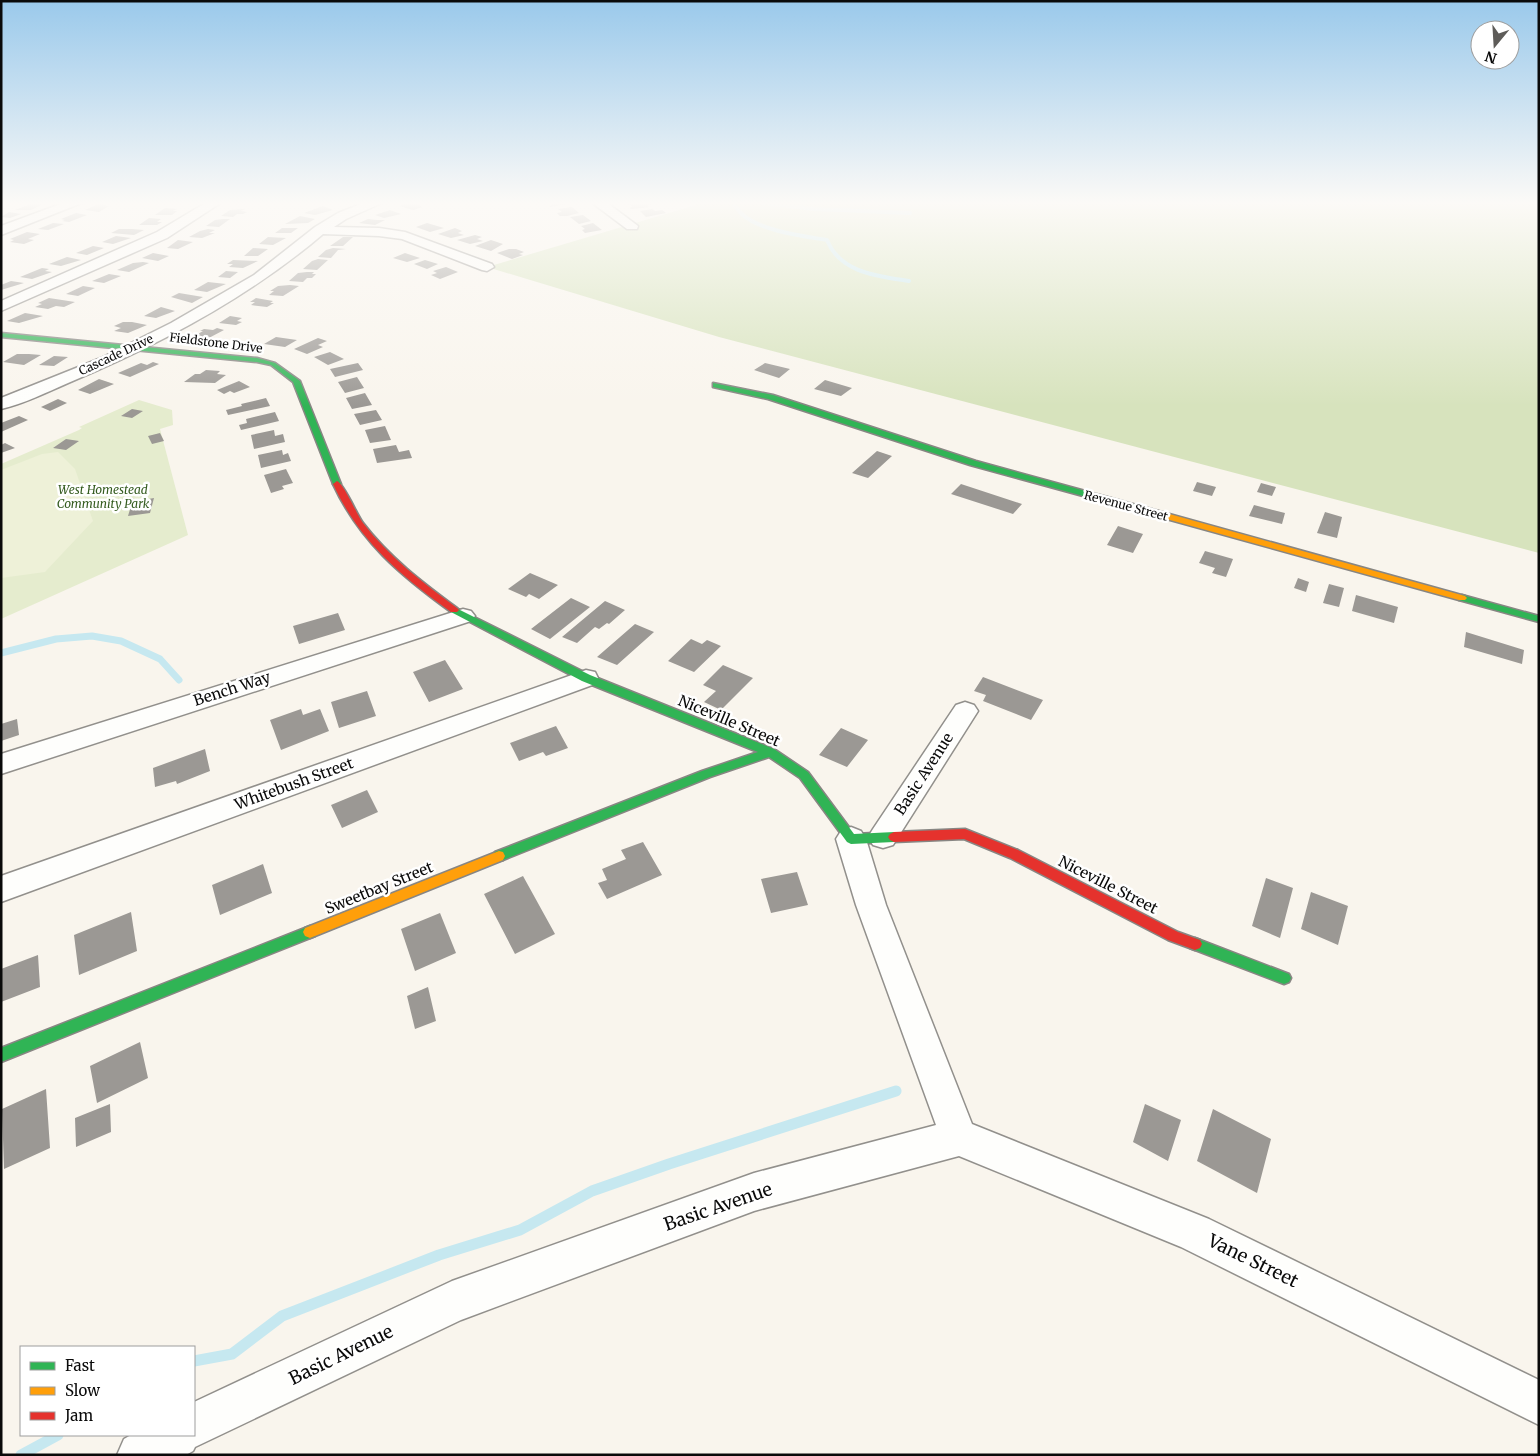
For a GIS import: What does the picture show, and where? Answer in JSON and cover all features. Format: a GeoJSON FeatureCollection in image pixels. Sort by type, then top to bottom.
{"type":"FeatureCollection","features":[{"type":"Feature","properties":{"kind":"street"},"geometry":{"type":"LineString","coordinates":[[1,307],[84,270]]}},
{"type":"Feature","properties":{"kind":"street","name":"Cascade Drive"},"geometry":{"type":"LineString","coordinates":[[1,404],[107,361],[183,322],[251,284],[271,270]]}},
{"type":"Feature","properties":{"kind":"street","name":"Fieldstone Drive"},"geometry":{"type":"LineString","coordinates":[[1,335],[257,360],[272,364],[296,381],[344,499]]}},
{"type":"Feature","properties":{"kind":"street","name":"Revenue Street"},"geometry":{"type":"LineString","coordinates":[[716,385],[770,397],[973,463],[1539,619]]}},
{"type":"Feature","properties":{"kind":"street","name":"Niceville Street"},"geometry":{"type":"LineString","coordinates":[[344,499],[358,525],[392,562],[418,584],[463,616],[586,678],[770,752],[804,775],[867,838],[965,834],[1014,854],[1173,936],[1284,978]]}},
{"type":"Feature","properties":{"kind":"street","name":"Bench Way"},"geometry":{"type":"LineString","coordinates":[[1,764],[463,616]]}},
{"type":"Feature","properties":{"kind":"street","name":"Whitebush Street"},"geometry":{"type":"LineString","coordinates":[[1,889],[586,678]]}},
{"type":"Feature","properties":{"kind":"street","name":"Basic Avenue"},"geometry":{"type":"LineString","coordinates":[[867,838],[965,711]]}},
{"type":"Feature","properties":{"kind":"street","name":"Sweetbay Street"},"geometry":{"type":"LineString","coordinates":[[1,1055],[706,774],[770,752]]}},
{"type":"Feature","properties":{"kind":"street"},"geometry":{"type":"LineString","coordinates":[[867,838],[871,905],[959,1137]]}},
{"type":"Feature","properties":{"kind":"street","name":"Basic Avenue"},"geometry":{"type":"LineString","coordinates":[[195,1426],[452,1302],[754,1192],[959,1137]]}},
{"type":"Feature","properties":{"kind":"street","name":"Vane Street"},"geometry":{"type":"LineString","coordinates":[[959,1137],[1196,1233],[1539,1403]]}},
{"type":"Feature","properties":{"kind":"street"},"geometry":{"type":"LineString","coordinates":[[140,1455],[174,1436]]}},
{"type":"Feature","properties":{"kind":"green space"},"geometry":{"type":"Polygon","coordinates":[[[497,270],[1539,270],[1539,553],[719,337],[497,270]]]}},
{"type":"Feature","properties":{"kind":"green space","name":"West Homestead Community Park"},"geometry":{"type":"Polygon","coordinates":[[[139,400],[172,410],[173,425],[160,429],[188,535],[1,619],[1,464],[79,430],[82,428],[79,427],[139,400]]]}},
{"type":"Feature","properties":{"kind":"green space"},"geometry":{"type":"Polygon","coordinates":[[[58,452],[75,469],[93,521],[45,572],[1,578],[1,470],[42,454],[58,452]]]}},
{"type":"Feature","properties":{"kind":"building"},"geometry":{"type":"Polygon","coordinates":[[[37,270],[52,272],[32,279],[20,277],[37,270]]]}},
{"type":"Feature","properties":{"kind":"building"},"geometry":{"type":"Polygon","coordinates":[[[117,270],[134,270],[129,272],[117,270]]]}},
{"type":"Feature","properties":{"kind":"building"},"geometry":{"type":"Polygon","coordinates":[[[453,270],[458,272],[440,279],[431,275],[437,273],[433,271],[453,270]]]}},
{"type":"Feature","properties":{"kind":"building"},"geometry":{"type":"Polygon","coordinates":[[[226,271],[238,272],[230,278],[218,277],[226,271]]]}},
{"type":"Feature","properties":{"kind":"building"},"geometry":{"type":"Polygon","coordinates":[[[314,272],[312,274],[316,274],[303,282],[289,281],[298,273],[314,272]]]}},
{"type":"Feature","properties":{"kind":"building"},"geometry":{"type":"Polygon","coordinates":[[[109,274],[121,276],[104,283],[92,281],[109,274]]]}},
{"type":"Feature","properties":{"kind":"building"},"geometry":{"type":"Polygon","coordinates":[[[11,281],[24,283],[1,290],[1,285],[11,281]]]}},
{"type":"Feature","properties":{"kind":"building"},"geometry":{"type":"Polygon","coordinates":[[[208,282],[226,284],[207,292],[194,290],[208,282]]]}},
{"type":"Feature","properties":{"kind":"building"},"geometry":{"type":"Polygon","coordinates":[[[83,286],[95,288],[78,296],[66,294],[83,286]]]}},
{"type":"Feature","properties":{"kind":"building"},"geometry":{"type":"Polygon","coordinates":[[[278,286],[299,286],[283,296],[269,295],[274,291],[270,291],[278,286]]]}},
{"type":"Feature","properties":{"kind":"building"},"geometry":{"type":"Polygon","coordinates":[[[179,293],[203,297],[192,303],[171,297],[179,293]]]}},
{"type":"Feature","properties":{"kind":"building"},"geometry":{"type":"Polygon","coordinates":[[[49,298],[75,302],[64,307],[56,306],[48,309],[35,307],[42,304],[38,303],[49,298]]]}},
{"type":"Feature","properties":{"kind":"building"},"geometry":{"type":"Polygon","coordinates":[[[256,298],[273,301],[270,303],[274,303],[267,307],[251,305],[255,302],[250,302],[256,298]]]}},
{"type":"Feature","properties":{"kind":"building"},"geometry":{"type":"Polygon","coordinates":[[[161,307],[175,311],[156,318],[144,316],[161,307]]]}},
{"type":"Feature","properties":{"kind":"building"},"geometry":{"type":"Polygon","coordinates":[[[25,313],[43,316],[19,323],[7,321],[25,313]]]}},
{"type":"Feature","properties":{"kind":"building"},"geometry":{"type":"Polygon","coordinates":[[[230,316],[242,318],[237,321],[242,322],[236,325],[219,323],[230,316]]]}},
{"type":"Feature","properties":{"kind":"building"},"geometry":{"type":"Polygon","coordinates":[[[123,322],[147,325],[128,333],[114,331],[121,328],[114,326],[123,322]]]}},
{"type":"Feature","properties":{"kind":"building"},"geometry":{"type":"Polygon","coordinates":[[[217,328],[224,330],[205,340],[191,338],[204,329],[213,330],[217,328]]]}},
{"type":"Feature","properties":{"kind":"building"},"geometry":{"type":"Polygon","coordinates":[[[276,337],[297,340],[285,347],[264,344],[276,337]]]}},
{"type":"Feature","properties":{"kind":"building"},"geometry":{"type":"Polygon","coordinates":[[[318,338],[327,341],[318,345],[323,347],[307,354],[294,349],[318,338]]]}},
{"type":"Feature","properties":{"kind":"building"},"geometry":{"type":"Polygon","coordinates":[[[330,352],[344,359],[328,365],[314,357],[330,352]]]}},
{"type":"Feature","properties":{"kind":"building"},"geometry":{"type":"Polygon","coordinates":[[[17,354],[41,355],[24,365],[3,362],[17,354]]]}},
{"type":"Feature","properties":{"kind":"building"},"geometry":{"type":"Polygon","coordinates":[[[54,356],[68,357],[54,366],[39,365],[54,356]]]}},
{"type":"Feature","properties":{"kind":"building"},"geometry":{"type":"Polygon","coordinates":[[[153,362],[159,364],[130,377],[118,373],[141,363],[147,365],[153,362]]]}},
{"type":"Feature","properties":{"kind":"building"},"geometry":{"type":"Polygon","coordinates":[[[358,363],[363,370],[335,377],[330,369],[358,363]]]}},
{"type":"Feature","properties":{"kind":"building"},"geometry":{"type":"Polygon","coordinates":[[[765,363],[790,369],[779,378],[754,370],[765,363]]]}},
{"type":"Feature","properties":{"kind":"building"},"geometry":{"type":"Polygon","coordinates":[[[206,370],[220,371],[217,374],[226,375],[215,383],[184,382],[195,374],[200,374],[206,370]]]}},
{"type":"Feature","properties":{"kind":"building"},"geometry":{"type":"Polygon","coordinates":[[[357,377],[364,388],[345,393],[338,382],[357,377]]]}},
{"type":"Feature","properties":{"kind":"building"},"geometry":{"type":"Polygon","coordinates":[[[99,379],[114,384],[90,394],[78,390],[99,379]]]}},
{"type":"Feature","properties":{"kind":"building"},"geometry":{"type":"Polygon","coordinates":[[[825,380],[852,388],[841,396],[814,389],[825,380]]]}},
{"type":"Feature","properties":{"kind":"building"},"geometry":{"type":"Polygon","coordinates":[[[239,381],[250,387],[234,393],[230,391],[224,394],[217,390],[239,381]]]}},
{"type":"Feature","properties":{"kind":"building"},"geometry":{"type":"Polygon","coordinates":[[[365,393],[372,405],[352,409],[346,398],[365,393]]]}},
{"type":"Feature","properties":{"kind":"building"},"geometry":{"type":"Polygon","coordinates":[[[266,398],[270,406],[228,415],[226,410],[242,406],[241,404],[266,398]]]}},
{"type":"Feature","properties":{"kind":"building"},"geometry":{"type":"Polygon","coordinates":[[[58,399],[67,403],[50,411],[41,407],[58,399]]]}},
{"type":"Feature","properties":{"kind":"building"},"geometry":{"type":"Polygon","coordinates":[[[132,409],[143,411],[132,418],[121,416],[132,409]]]}},
{"type":"Feature","properties":{"kind":"building"},"geometry":{"type":"Polygon","coordinates":[[[376,410],[382,420],[360,425],[354,414],[376,410]]]}},
{"type":"Feature","properties":{"kind":"building"},"geometry":{"type":"Polygon","coordinates":[[[275,412],[279,421],[241,430],[239,425],[247,423],[246,419],[275,412]]]}},
{"type":"Feature","properties":{"kind":"building"},"geometry":{"type":"Polygon","coordinates":[[[19,416],[28,420],[1,432],[1,423],[19,416]]]}},
{"type":"Feature","properties":{"kind":"building"},"geometry":{"type":"Polygon","coordinates":[[[385,426],[391,440],[370,443],[365,430],[385,426]]]}},
{"type":"Feature","properties":{"kind":"building"},"geometry":{"type":"Polygon","coordinates":[[[274,430],[275,436],[283,434],[285,442],[254,449],[251,435],[274,430]]]}},
{"type":"Feature","properties":{"kind":"building"},"geometry":{"type":"Polygon","coordinates":[[[160,433],[164,441],[152,444],[148,436],[160,433]]]}},
{"type":"Feature","properties":{"kind":"building"},"geometry":{"type":"Polygon","coordinates":[[[66,439],[79,441],[66,450],[53,448],[66,439]]]}},
{"type":"Feature","properties":{"kind":"building"},"geometry":{"type":"Polygon","coordinates":[[[5,443],[15,448],[1,453],[1,445],[5,443]]]}},
{"type":"Feature","properties":{"kind":"building"},"geometry":{"type":"Polygon","coordinates":[[[396,445],[399,452],[409,450],[412,458],[377,463],[373,449],[396,445]]]}},
{"type":"Feature","properties":{"kind":"building"},"geometry":{"type":"Polygon","coordinates":[[[282,450],[283,455],[288,453],[291,461],[261,468],[258,455],[282,450]]]}},
{"type":"Feature","properties":{"kind":"building"},"geometry":{"type":"Polygon","coordinates":[[[877,451],[892,456],[868,478],[852,473],[877,451]]]}},
{"type":"Feature","properties":{"kind":"building"},"geometry":{"type":"Polygon","coordinates":[[[286,469],[293,483],[282,486],[284,489],[271,493],[264,475],[286,469]]]}},
{"type":"Feature","properties":{"kind":"building"},"geometry":{"type":"Polygon","coordinates":[[[1197,482],[1216,487],[1212,496],[1193,491],[1197,482]]]}},
{"type":"Feature","properties":{"kind":"building"},"geometry":{"type":"Polygon","coordinates":[[[1261,483],[1276,487],[1272,496],[1257,492],[1261,483]]]}},
{"type":"Feature","properties":{"kind":"building"},"geometry":{"type":"Polygon","coordinates":[[[961,484],[1022,504],[1013,514],[951,494],[961,484]]]}},
{"type":"Feature","properties":{"kind":"building"},"geometry":{"type":"Polygon","coordinates":[[[154,498],[150,513],[128,516],[131,506],[141,505],[143,500],[154,498]]]}},
{"type":"Feature","properties":{"kind":"building"},"geometry":{"type":"Polygon","coordinates":[[[1254,505],[1285,513],[1282,524],[1249,516],[1254,505]]]}},
{"type":"Feature","properties":{"kind":"building"},"geometry":{"type":"Polygon","coordinates":[[[1325,512],[1342,517],[1337,538],[1317,533],[1325,512]]]}},
{"type":"Feature","properties":{"kind":"building"},"geometry":{"type":"Polygon","coordinates":[[[1118,526],[1143,534],[1133,553],[1107,545],[1118,526]]]}},
{"type":"Feature","properties":{"kind":"building"},"geometry":{"type":"Polygon","coordinates":[[[1205,551],[1233,559],[1226,577],[1212,573],[1215,568],[1199,563],[1205,551]]]}},
{"type":"Feature","properties":{"kind":"building"},"geometry":{"type":"Polygon","coordinates":[[[530,573],[558,585],[539,599],[529,594],[526,597],[508,589],[530,573]]]}},
{"type":"Feature","properties":{"kind":"building"},"geometry":{"type":"Polygon","coordinates":[[[1298,578],[1309,582],[1306,592],[1294,588],[1298,578]]]}},
{"type":"Feature","properties":{"kind":"building"},"geometry":{"type":"Polygon","coordinates":[[[1329,584],[1344,588],[1339,607],[1323,603],[1329,584]]]}},
{"type":"Feature","properties":{"kind":"building"},"geometry":{"type":"Polygon","coordinates":[[[1356,595],[1398,607],[1394,623],[1352,611],[1356,595]]]}},
{"type":"Feature","properties":{"kind":"building"},"geometry":{"type":"Polygon","coordinates":[[[571,598],[590,607],[550,639],[531,629],[571,598]]]}},
{"type":"Feature","properties":{"kind":"building"},"geometry":{"type":"Polygon","coordinates":[[[605,601],[625,610],[609,624],[607,623],[599,629],[595,627],[577,643],[562,637],[605,601]]]}},
{"type":"Feature","properties":{"kind":"building"},"geometry":{"type":"Polygon","coordinates":[[[338,613],[345,630],[299,644],[293,626],[338,613]]]}},
{"type":"Feature","properties":{"kind":"building"},"geometry":{"type":"Polygon","coordinates":[[[635,624],[654,632],[617,665],[597,657],[635,624]]]}},
{"type":"Feature","properties":{"kind":"building"},"geometry":{"type":"Polygon","coordinates":[[[1466,632],[1524,650],[1522,664],[1464,647],[1466,632]]]}},
{"type":"Feature","properties":{"kind":"building"},"geometry":{"type":"Polygon","coordinates":[[[691,639],[702,644],[707,640],[721,646],[694,672],[668,661],[691,639]]]}},
{"type":"Feature","properties":{"kind":"building"},"geometry":{"type":"Polygon","coordinates":[[[445,660],[463,689],[429,702],[413,672],[445,660]]]}},
{"type":"Feature","properties":{"kind":"building"},"geometry":{"type":"Polygon","coordinates":[[[723,665],[753,678],[721,710],[704,702],[716,691],[703,685],[723,665]]]}},
{"type":"Feature","properties":{"kind":"building"},"geometry":{"type":"Polygon","coordinates":[[[983,677],[1043,700],[1031,720],[983,701],[986,695],[974,691],[983,677]]]}},
{"type":"Feature","properties":{"kind":"building"},"geometry":{"type":"Polygon","coordinates":[[[367,691],[376,716],[339,728],[331,702],[367,691]]]}},
{"type":"Feature","properties":{"kind":"building"},"geometry":{"type":"Polygon","coordinates":[[[301,709],[303,715],[320,709],[329,731],[281,750],[270,720],[301,709]]]}},
{"type":"Feature","properties":{"kind":"building"},"geometry":{"type":"Polygon","coordinates":[[[17,719],[19,735],[1,741],[1,724],[17,719]]]}},
{"type":"Feature","properties":{"kind":"building"},"geometry":{"type":"Polygon","coordinates":[[[556,726],[568,748],[546,756],[543,752],[519,761],[510,743],[556,726]]]}},
{"type":"Feature","properties":{"kind":"building"},"geometry":{"type":"Polygon","coordinates":[[[841,728],[868,740],[847,767],[819,755],[841,728]]]}},
{"type":"Feature","properties":{"kind":"building"},"geometry":{"type":"Polygon","coordinates":[[[205,749],[210,771],[177,784],[176,781],[155,787],[153,768],[205,749]]]}},
{"type":"Feature","properties":{"kind":"building"},"geometry":{"type":"Polygon","coordinates":[[[367,790],[378,812],[342,828],[331,805],[367,790]]]}},
{"type":"Feature","properties":{"kind":"building"},"geometry":{"type":"Polygon","coordinates":[[[643,842],[662,875],[607,899],[598,883],[607,880],[602,869],[626,859],[621,850],[643,842]]]}},
{"type":"Feature","properties":{"kind":"building"},"geometry":{"type":"Polygon","coordinates":[[[263,864],[272,893],[220,915],[212,885],[263,864]]]}},
{"type":"Feature","properties":{"kind":"building"},"geometry":{"type":"Polygon","coordinates":[[[797,872],[808,905],[771,913],[761,879],[797,872]]]}},
{"type":"Feature","properties":{"kind":"building"},"geometry":{"type":"Polygon","coordinates":[[[523,876],[555,934],[515,954],[484,894],[523,876]]]}},
{"type":"Feature","properties":{"kind":"building"},"geometry":{"type":"Polygon","coordinates":[[[1266,878],[1293,888],[1280,938],[1252,926],[1266,878]]]}},
{"type":"Feature","properties":{"kind":"building"},"geometry":{"type":"Polygon","coordinates":[[[1311,892],[1348,906],[1338,945],[1301,929],[1311,892]]]}},
{"type":"Feature","properties":{"kind":"building"},"geometry":{"type":"Polygon","coordinates":[[[131,912],[137,951],[79,975],[74,935],[131,912]]]}},
{"type":"Feature","properties":{"kind":"building"},"geometry":{"type":"Polygon","coordinates":[[[440,913],[456,953],[415,971],[401,929],[440,913]]]}},
{"type":"Feature","properties":{"kind":"building"},"geometry":{"type":"Polygon","coordinates":[[[38,955],[40,987],[1,1002],[1,969],[38,955]]]}},
{"type":"Feature","properties":{"kind":"building"},"geometry":{"type":"Polygon","coordinates":[[[428,987],[436,1021],[415,1029],[407,996],[428,987]]]}},
{"type":"Feature","properties":{"kind":"building"},"geometry":{"type":"Polygon","coordinates":[[[140,1042],[148,1078],[97,1103],[90,1066],[140,1042]]]}},
{"type":"Feature","properties":{"kind":"building"},"geometry":{"type":"Polygon","coordinates":[[[46,1089],[50,1148],[4,1169],[2,1109],[46,1089]]]}},
{"type":"Feature","properties":{"kind":"building"},"geometry":{"type":"Polygon","coordinates":[[[110,1104],[111,1132],[76,1147],[75,1118],[110,1104]]]}},
{"type":"Feature","properties":{"kind":"building"},"geometry":{"type":"Polygon","coordinates":[[[1145,1104],[1181,1120],[1168,1161],[1133,1142],[1145,1104]]]}},
{"type":"Feature","properties":{"kind":"building"},"geometry":{"type":"Polygon","coordinates":[[[1213,1109],[1271,1139],[1257,1193],[1197,1161],[1213,1109]]]}},
{"type":"Feature","properties":{"kind":"waterway"},"geometry":{"type":"LineString","coordinates":[[859,270],[873,275],[909,281]]}},
{"type":"Feature","properties":{"kind":"waterway"},"geometry":{"type":"LineString","coordinates":[[1,653],[56,639],[92,636],[121,641],[160,659],[179,680]]}},
{"type":"Feature","properties":{"kind":"waterway"},"geometry":{"type":"LineString","coordinates":[[195,1361],[232,1354],[282,1316],[439,1255],[520,1230],[592,1191],[669,1164],[896,1091]]}},
{"type":"Feature","properties":{"kind":"waterway"},"geometry":{"type":"LineString","coordinates":[[21,1455],[56,1436]]}},
{"type":"Feature","properties":{"kind":"traffic: fast"},"geometry":{"type":"LineString","coordinates":[[1,335],[257,360],[273,364],[296,381],[337,484]]}},
{"type":"Feature","properties":{"kind":"traffic: fast"},"geometry":{"type":"LineString","coordinates":[[716,385],[770,397],[973,463],[1137,508]]}},
{"type":"Feature","properties":{"kind":"traffic: fast"},"geometry":{"type":"LineString","coordinates":[[1462,598],[1539,619]]}},
{"type":"Feature","properties":{"kind":"traffic: fast"},"geometry":{"type":"LineString","coordinates":[[454,610],[586,678],[770,752],[804,775],[851,839],[894,837]]}},
{"type":"Feature","properties":{"kind":"traffic: fast"},"geometry":{"type":"LineString","coordinates":[[499,856],[706,774],[770,752]]}},
{"type":"Feature","properties":{"kind":"traffic: fast"},"geometry":{"type":"LineString","coordinates":[[1,1055],[310,932]]}},
{"type":"Feature","properties":{"kind":"traffic: fast"},"geometry":{"type":"LineString","coordinates":[[1195,944],[1284,978]]}},
{"type":"Feature","properties":{"kind":"traffic: slow"},"geometry":{"type":"LineString","coordinates":[[1137,508],[1462,598]]}},
{"type":"Feature","properties":{"kind":"traffic: slow"},"geometry":{"type":"LineString","coordinates":[[310,932],[499,856]]}},
{"type":"Feature","properties":{"kind":"traffic: jam"},"geometry":{"type":"LineString","coordinates":[[337,484],[358,523],[371,540],[402,570],[454,610]]}},
{"type":"Feature","properties":{"kind":"traffic: jam"},"geometry":{"type":"LineString","coordinates":[[894,837],[965,834],[1014,854],[1173,936],[1195,944]]}}]}
